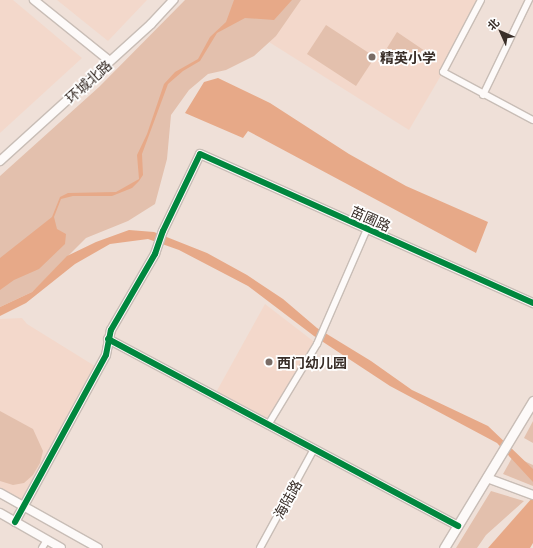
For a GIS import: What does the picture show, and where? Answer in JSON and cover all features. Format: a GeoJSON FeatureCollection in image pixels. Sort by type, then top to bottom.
{"type":"FeatureCollection","features":[{"type":"Feature","properties":{"kind":"main road"},"geometry":{"type":"LineString","coordinates":[[444,548],[533,401]]}},
{"type":"Feature","properties":{"kind":"street"},"geometry":{"type":"LineString","coordinates":[[34,0],[110,61]]}},
{"type":"Feature","properties":{"kind":"street","name":"环城北路"},"geometry":{"type":"LineString","coordinates":[[0,161],[110,61],[174,0]]}},
{"type":"Feature","properties":{"kind":"street"},"geometry":{"type":"LineString","coordinates":[[481,0],[443,72],[483,95],[533,120]]}},
{"type":"Feature","properties":{"kind":"street"},"geometry":{"type":"LineString","coordinates":[[483,95],[529,0]]}},
{"type":"Feature","properties":{"kind":"street","name":"苗圃路"},"geometry":{"type":"LineString","coordinates":[[108,339],[155,254],[163,231],[200,154],[533,303]]}},
{"type":"Feature","properties":{"kind":"street"},"geometry":{"type":"LineString","coordinates":[[268,425],[317,344],[367,229]]}},
{"type":"Feature","properties":{"kind":"street"},"geometry":{"type":"LineString","coordinates":[[15,522],[106,355],[108,339],[458,526]]}},
{"type":"Feature","properties":{"kind":"street","name":"海陆路"},"geometry":{"type":"LineString","coordinates":[[260,548],[314,449]]}},
{"type":"Feature","properties":{"kind":"street"},"geometry":{"type":"LineString","coordinates":[[487,478],[531,494]]}},
{"type":"Feature","properties":{"kind":"street"},"geometry":{"type":"LineString","coordinates":[[0,494],[98,548]]}},
{"type":"Feature","properties":{"kind":"street"},"geometry":{"type":"LineString","coordinates":[[0,513],[61,548]]}},
{"type":"Feature","properties":{"kind":"street"},"geometry":{"type":"LineString","coordinates":[[42,548],[47,540]]}},
{"type":"Feature","properties":{"kind":"shaded area"},"geometry":{"type":"Polygon","coordinates":[[[0,0],[13,0],[82,58],[0,133],[0,0]]]}},
{"type":"Feature","properties":{"kind":"shaded area"},"geometry":{"type":"Polygon","coordinates":[[[57,0],[147,0],[108,41],[57,0]]]}},
{"type":"Feature","properties":{"kind":"shaded area"},"geometry":{"type":"Polygon","coordinates":[[[185,0],[301,0],[276,36],[254,56],[226,70],[208,74],[189,90],[171,115],[167,159],[155,204],[128,221],[86,238],[32,292],[0,307],[0,176],[99,87],[185,0]]]}},
{"type":"Feature","properties":{"kind":"shaded area"},"geometry":{"type":"Polygon","coordinates":[[[234,0],[292,0],[274,20],[245,18],[217,33],[200,61],[183,71],[168,84],[142,154],[143,175],[139,181],[132,188],[112,196],[73,196],[61,199],[54,217],[57,229],[66,234],[65,244],[39,269],[14,280],[0,290],[0,258],[52,217],[60,197],[68,193],[116,192],[139,179],[137,155],[147,134],[164,84],[175,72],[198,59],[210,37],[226,22],[234,0]]]}},
{"type":"Feature","properties":{"kind":"shaded area","name":"精英小学"},"geometry":{"type":"Polygon","coordinates":[[[301,0],[481,0],[443,72],[409,130],[269,42],[301,0]]]}},
{"type":"Feature","properties":{"kind":"shaded area"},"geometry":{"type":"Polygon","coordinates":[[[326,25],[375,57],[356,86],[307,54],[326,25]]]}},
{"type":"Feature","properties":{"kind":"shaded area"},"geometry":{"type":"Polygon","coordinates":[[[397,32],[425,51],[415,66],[387,48],[397,32]]]}},
{"type":"Feature","properties":{"kind":"shaded area"},"geometry":{"type":"Polygon","coordinates":[[[218,78],[270,103],[349,154],[406,186],[488,222],[476,253],[248,131],[243,138],[185,113],[204,82],[218,78]]]}},
{"type":"Feature","properties":{"kind":"shaded area"},"geometry":{"type":"Polygon","coordinates":[[[129,230],[154,232],[207,253],[247,275],[283,299],[317,328],[371,361],[412,390],[488,426],[533,469],[533,482],[497,443],[390,386],[314,336],[248,286],[179,250],[148,239],[110,244],[75,264],[26,303],[0,316],[0,307],[32,292],[67,256],[96,242],[129,230]]]}},
{"type":"Feature","properties":{"kind":"shaded area","name":"西门幼儿园"},"geometry":{"type":"Polygon","coordinates":[[[265,304],[317,344],[268,425],[214,396],[265,304]]]}},
{"type":"Feature","properties":{"kind":"shaded area"},"geometry":{"type":"Polygon","coordinates":[[[22,318],[27,324],[98,368],[23,507],[0,493],[0,319],[22,318]]]}},
{"type":"Feature","properties":{"kind":"shaded area"},"geometry":{"type":"Polygon","coordinates":[[[0,411],[33,429],[43,451],[40,463],[33,475],[24,483],[13,485],[0,481],[0,411]]]}},
{"type":"Feature","properties":{"kind":"shaded area"},"geometry":{"type":"Polygon","coordinates":[[[533,421],[533,443],[524,438],[533,421]]]}},
{"type":"Feature","properties":{"kind":"shaded area"},"geometry":{"type":"Polygon","coordinates":[[[513,456],[533,465],[533,486],[503,474],[513,456]]]}},
{"type":"Feature","properties":{"kind":"shaded area"},"geometry":{"type":"Polygon","coordinates":[[[491,491],[524,501],[486,535],[477,548],[456,548],[491,491]]]}},
{"type":"Feature","properties":{"kind":"shaded area"},"geometry":{"type":"Polygon","coordinates":[[[533,497],[533,543],[530,548],[488,548],[533,497]]]}},
{"type":"Feature","properties":{"kind":"cycle path"},"geometry":{"type":"LineString","coordinates":[[15,522],[106,355],[111,330],[155,254],[163,231],[200,154],[533,303]]}},
{"type":"Feature","properties":{"kind":"cycle path"},"geometry":{"type":"LineString","coordinates":[[108,339],[458,526]]}},
{"type":"Feature","properties":{"kind":"place","name":"精英小学"},"geometry":{"type":"Point","coordinates":[372,57]}},
{"type":"Feature","properties":{"kind":"place","name":"西门幼儿园"},"geometry":{"type":"Point","coordinates":[269,362]}}]}
